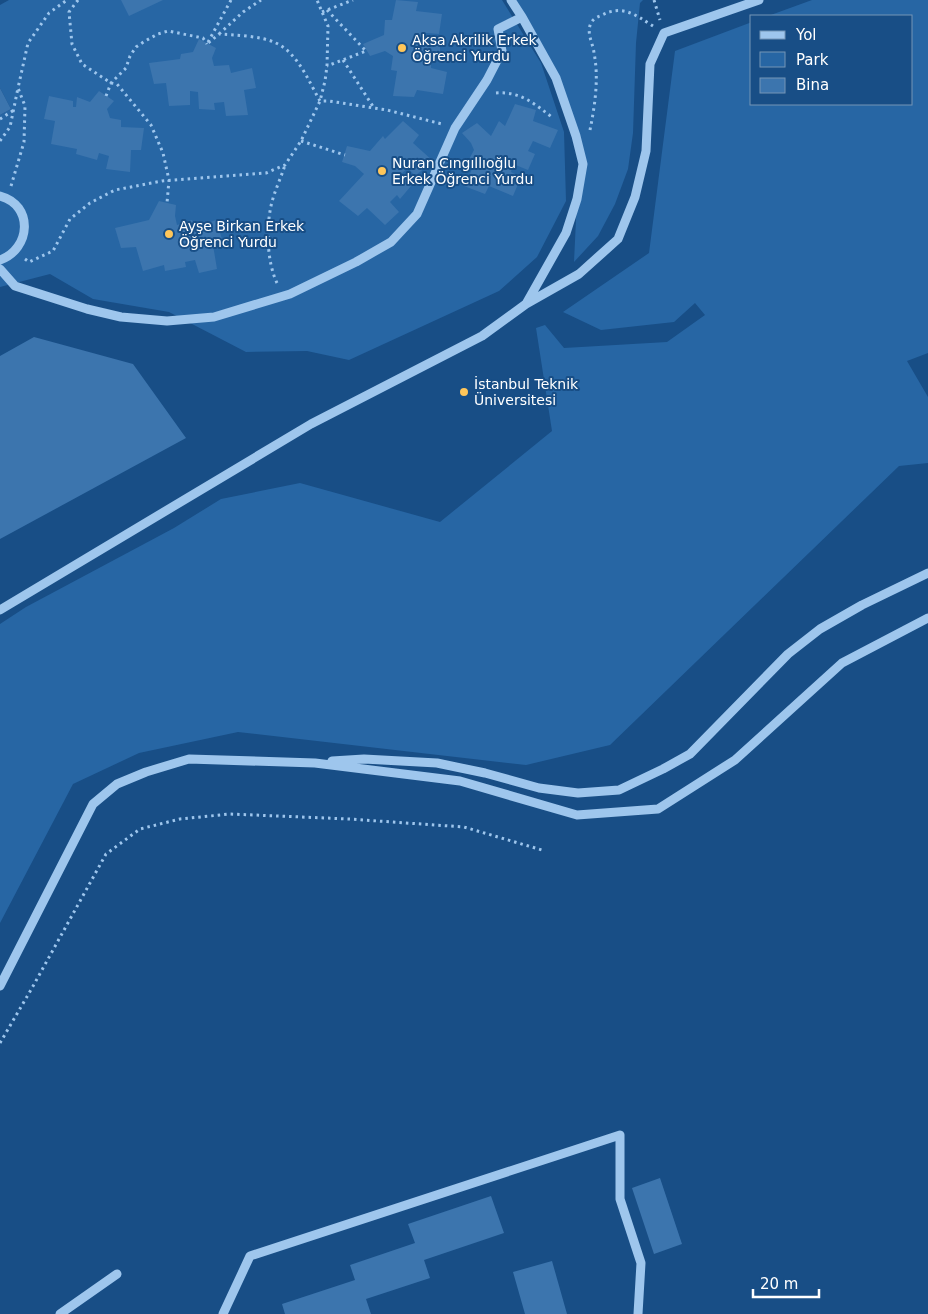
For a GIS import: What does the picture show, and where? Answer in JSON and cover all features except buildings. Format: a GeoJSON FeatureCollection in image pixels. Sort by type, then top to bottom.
{"type":"FeatureCollection","features":[{"type":"Feature","properties":{"kind":"street"},"geometry":{"type":"LineString","coordinates":[[511,0],[556,78],[576,136],[583,164],[577,198],[566,233],[526,304]]}},
{"type":"Feature","properties":{"kind":"street"},"geometry":{"type":"LineString","coordinates":[[0,610],[311,424],[482,336],[526,304],[579,274],[618,239],[635,197],[646,151],[650,64],[664,33],[759,0]]}},
{"type":"Feature","properties":{"kind":"street"},"geometry":{"type":"LineString","coordinates":[[0,269],[15,286],[78,306],[121,316],[166,321],[214,317],[290,294],[356,262],[391,242],[417,214],[454,128],[487,80],[502,51],[498,29],[522,17]]}},
{"type":"Feature","properties":{"kind":"street"},"geometry":{"type":"LineString","coordinates":[[0,260],[15,251],[21,243],[24,232],[21,212],[14,204],[3,197]]}},
{"type":"Feature","properties":{"kind":"street"},"geometry":{"type":"LineString","coordinates":[[315,763],[364,759],[437,763],[485,773],[539,788],[578,793],[619,790],[690,754],[788,654],[820,629],[862,605],[928,573]]}},
{"type":"Feature","properties":{"kind":"street"},"geometry":{"type":"LineString","coordinates":[[0,986],[93,804],[117,784],[146,772],[189,759],[315,763],[460,781],[577,814],[658,809],[736,760],[842,663],[928,618]]}},
{"type":"Feature","properties":{"kind":"street"},"geometry":{"type":"LineString","coordinates":[[223,1314],[250,1256],[620,1135],[620,1199],[642,1264],[638,1314]]}},
{"type":"Feature","properties":{"kind":"street"},"geometry":{"type":"LineString","coordinates":[[60,1314],[118,1274]]}},
{"type":"Feature","properties":{"kind":"path"},"geometry":{"type":"LineString","coordinates":[[0,141],[10,127],[28,44],[50,13],[67,0]]}},
{"type":"Feature","properties":{"kind":"path"},"geometry":{"type":"LineString","coordinates":[[78,0],[69,12],[72,44],[82,64],[111,83],[118,84],[151,125],[163,153],[169,180],[167,203]]}},
{"type":"Feature","properties":{"kind":"path"},"geometry":{"type":"LineString","coordinates":[[208,44],[232,0]]}},
{"type":"Feature","properties":{"kind":"path"},"geometry":{"type":"LineString","coordinates":[[208,44],[243,12],[261,0]]}},
{"type":"Feature","properties":{"kind":"path"},"geometry":{"type":"LineString","coordinates":[[290,294],[279,287],[272,272],[268,244],[271,206],[285,165],[301,142],[320,101],[327,66],[328,26],[317,0]]}},
{"type":"Feature","properties":{"kind":"path"},"geometry":{"type":"LineString","coordinates":[[322,12],[353,0]]}},
{"type":"Feature","properties":{"kind":"path"},"geometry":{"type":"LineString","coordinates":[[473,100],[498,93],[510,93],[526,98],[586,142],[589,138],[596,97],[594,53],[589,30],[591,23],[595,18],[621,9],[642,19],[664,33]]}},
{"type":"Feature","properties":{"kind":"path"},"geometry":{"type":"LineString","coordinates":[[327,10],[366,51],[327,66]]}},
{"type":"Feature","properties":{"kind":"path"},"geometry":{"type":"LineString","coordinates":[[106,96],[111,83],[126,68],[130,56],[136,47],[158,34],[168,31],[203,38],[208,44]]}},
{"type":"Feature","properties":{"kind":"path"},"geometry":{"type":"LineString","coordinates":[[218,34],[236,35],[276,43],[290,53],[320,101]]}},
{"type":"Feature","properties":{"kind":"path"},"geometry":{"type":"LineString","coordinates":[[343,60],[374,108]]}},
{"type":"Feature","properties":{"kind":"path"},"geometry":{"type":"LineString","coordinates":[[3,197],[24,142],[25,106],[18,88]]}},
{"type":"Feature","properties":{"kind":"path"},"geometry":{"type":"LineString","coordinates":[[320,101],[329,100],[374,108],[454,128]]}},
{"type":"Feature","properties":{"kind":"path"},"geometry":{"type":"LineString","coordinates":[[0,119],[14,110]]}},
{"type":"Feature","properties":{"kind":"path"},"geometry":{"type":"LineString","coordinates":[[301,142],[345,155]]}},
{"type":"Feature","properties":{"kind":"path"},"geometry":{"type":"LineString","coordinates":[[15,251],[29,262],[53,251],[70,219],[90,203],[115,190],[169,180],[266,173],[285,165]]}},
{"type":"Feature","properties":{"kind":"path"},"geometry":{"type":"LineString","coordinates":[[0,1043],[106,854],[140,830],[180,819],[230,814],[349,819],[464,827],[542,850]]}},
{"type":"Feature","properties":{"kind":"green space"},"geometry":{"type":"Polygon","coordinates":[[[9,0],[502,0],[541,63],[564,132],[566,201],[537,257],[499,291],[349,360],[307,351],[246,352],[169,312],[93,299],[50,274],[0,287],[0,115],[11,109],[0,88],[0,5],[9,0]]]}},
{"type":"Feature","properties":{"kind":"green space"},"geometry":{"type":"Polygon","coordinates":[[[513,0],[643,0],[640,3],[636,43],[633,133],[628,169],[615,204],[598,236],[574,262],[577,199],[583,164],[556,78],[513,0]]]}},
{"type":"Feature","properties":{"kind":"green space"},"geometry":{"type":"Polygon","coordinates":[[[812,0],[928,0],[928,353],[907,361],[928,397],[928,463],[899,466],[610,745],[526,765],[238,732],[139,753],[73,784],[0,923],[0,624],[26,607],[174,528],[221,499],[300,483],[440,522],[552,431],[536,328],[545,325],[564,348],[667,342],[705,315],[695,303],[674,322],[601,330],[563,312],[649,253],[675,51],[750,23],[750,105],[913,105],[913,15],[771,15],[812,0]]]}},
{"type":"Feature","properties":{"kind":"place","name":"Aksa Akrilik Erkek Öğrenci Yurdu"},"geometry":{"type":"Point","coordinates":[402,48]}},
{"type":"Feature","properties":{"kind":"place","name":"Nuran Cıngıllıoğlu Erkek Öğrenci Yurdu"},"geometry":{"type":"Point","coordinates":[382,171]}},
{"type":"Feature","properties":{"kind":"place","name":"Ayşe Birkan Erkek Öğrenci Yurdu"},"geometry":{"type":"Point","coordinates":[169,234]}},
{"type":"Feature","properties":{"kind":"place","name":"İstanbul Teknik Üniversitesi"},"geometry":{"type":"Point","coordinates":[464,392]}}]}
